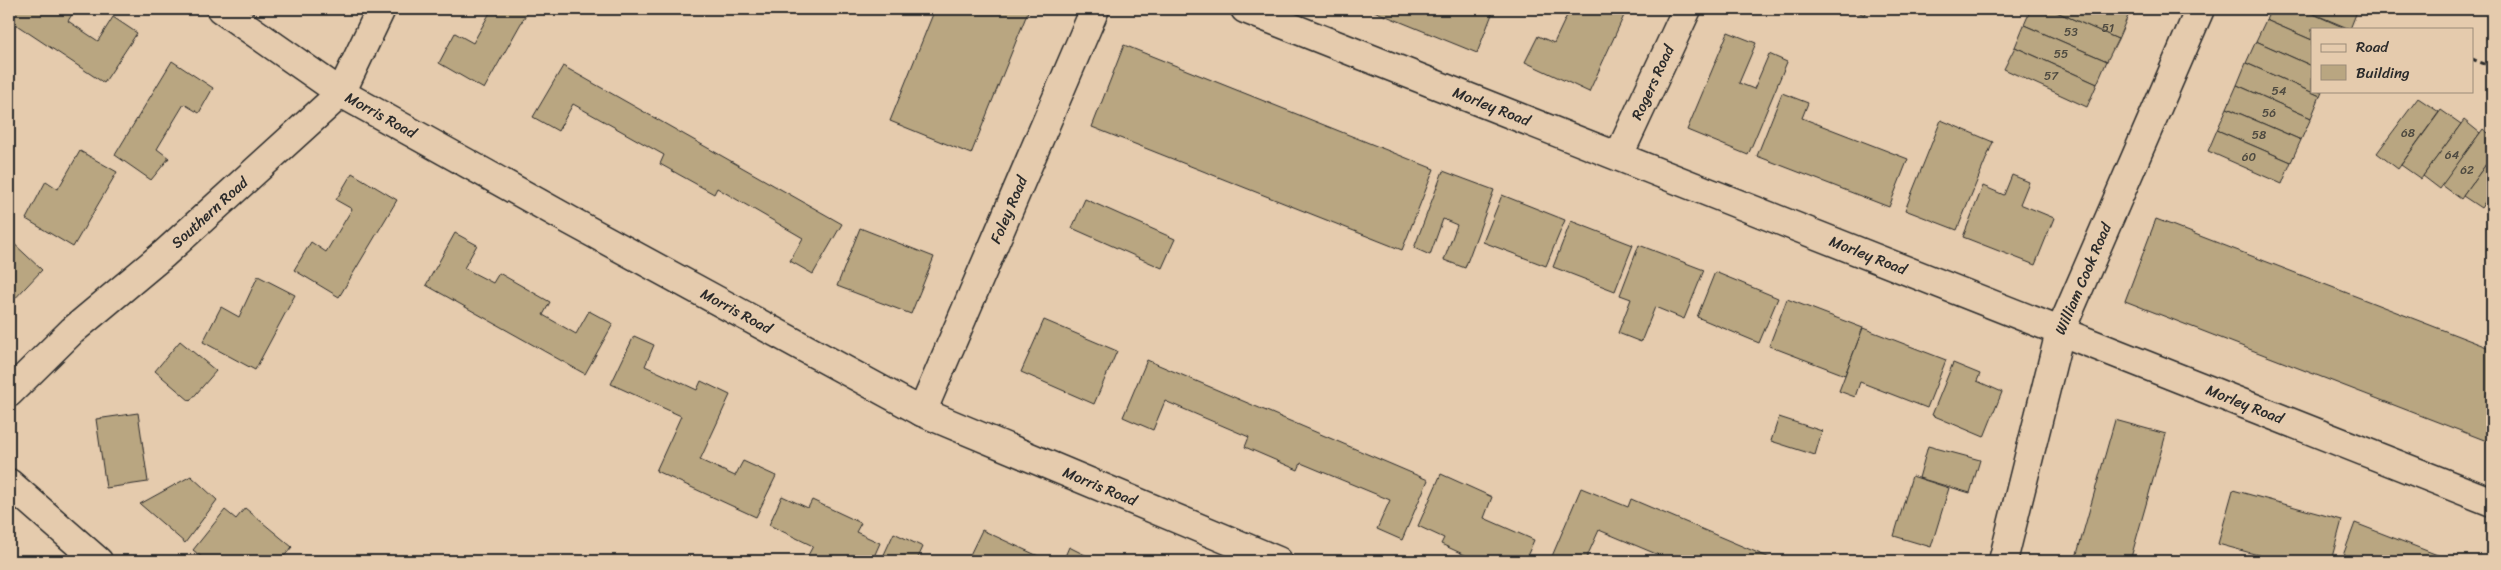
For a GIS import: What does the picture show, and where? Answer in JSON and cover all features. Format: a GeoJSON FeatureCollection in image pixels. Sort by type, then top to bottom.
{"type":"FeatureCollection","features":[{"type":"Feature","properties":{"kind":"street","name":"Morris Road"},"geometry":{"type":"LineString","coordinates":[[222,9],[341,92],[580,226],[922,412],[1278,561]]}},
{"type":"Feature","properties":{"kind":"street","name":"Southern Road"},"geometry":{"type":"LineString","coordinates":[[9,393],[72,331],[164,254],[341,92],[380,9]]}},
{"type":"Feature","properties":{"kind":"street","name":"Foley Road"},"geometry":{"type":"LineString","coordinates":[[922,412],[1095,9]]}},
{"type":"Feature","properties":{"kind":"street","name":"Morley Road"},"geometry":{"type":"LineString","coordinates":[[1245,9],[1619,155],[2060,332],[2492,502]]}},
{"type":"Feature","properties":{"kind":"street","name":"Rogers Road"},"geometry":{"type":"LineString","coordinates":[[1619,155],[1687,9]]}},
{"type":"Feature","properties":{"kind":"street","name":"William Cook Road"},"geometry":{"type":"LineString","coordinates":[[2003,561],[2060,332],[2200,9]]}},
{"type":"Feature","properties":{"kind":"street"},"geometry":{"type":"LineString","coordinates":[[9,483],[98,561]]}},
{"type":"Feature","properties":{"kind":"path"},"geometry":{"type":"LineString","coordinates":[[2474,60],[2492,68]]}},
{"type":"Feature","properties":{"kind":"building"},"geometry":{"type":"Polygon","coordinates":[[[9,9],[71,9],[74,11],[68,21],[98,41],[113,17],[137,33],[104,83],[9,20],[9,9]]]}},
{"type":"Feature","properties":{"kind":"building"},"geometry":{"type":"Polygon","coordinates":[[[492,9],[529,9],[484,89],[439,63],[455,33],[473,43],[492,9]]]}},
{"type":"Feature","properties":{"kind":"building"},"geometry":{"type":"Polygon","coordinates":[[[935,9],[1029,9],[971,154],[890,121],[935,9]]]}},
{"type":"Feature","properties":{"kind":"building"},"geometry":{"type":"Polygon","coordinates":[[[1369,9],[1494,9],[1477,53],[1369,9]]]}},
{"type":"Feature","properties":{"kind":"building"},"geometry":{"type":"Polygon","coordinates":[[[1570,9],[1627,9],[1589,92],[1525,62],[1538,36],[1554,43],[1570,9]]]}},
{"type":"Feature","properties":{"kind":"building"},"geometry":{"type":"Polygon","coordinates":[[[1852,9],[1867,9],[1864,15],[1852,9]]]}},
{"type":"Feature","properties":{"kind":"building"},"geometry":{"type":"Polygon","coordinates":[[[2031,9],[2050,9],[2118,39],[2107,61],[2024,25],[2031,9]]]}},
{"type":"Feature","properties":{"kind":"building"},"geometry":{"type":"Polygon","coordinates":[[[2050,9],[2110,9],[2128,16],[2118,39],[2050,9]]]}},
{"type":"Feature","properties":{"kind":"building"},"geometry":{"type":"Polygon","coordinates":[[[2110,9],[2131,9],[2128,16],[2110,9]]]}},
{"type":"Feature","properties":{"kind":"building"},"geometry":{"type":"Polygon","coordinates":[[[2271,9],[2302,9],[2345,28],[2311,28],[2311,40],[2266,20],[2271,9]]]}},
{"type":"Feature","properties":{"kind":"building"},"geometry":{"type":"Polygon","coordinates":[[[2302,9],[2358,9],[2350,28],[2302,9]]]}},
{"type":"Feature","properties":{"kind":"building"},"geometry":{"type":"Polygon","coordinates":[[[2266,20],[2311,40],[2311,66],[2256,41],[2266,20]]]}},
{"type":"Feature","properties":{"kind":"building"},"geometry":{"type":"Polygon","coordinates":[[[2024,25],[2107,61],[2097,84],[2015,47],[2024,25]]]}},
{"type":"Feature","properties":{"kind":"building"},"geometry":{"type":"Polygon","coordinates":[[[1728,32],[1756,43],[1739,83],[1754,89],[1769,54],[1787,62],[1748,155],[1687,130],[1728,32]]]}},
{"type":"Feature","properties":{"kind":"building"},"geometry":{"type":"Polygon","coordinates":[[[2256,41],[2311,66],[2311,92],[2246,63],[2256,41]]]}},
{"type":"Feature","properties":{"kind":"building"},"geometry":{"type":"Polygon","coordinates":[[[1124,45],[1434,169],[1402,250],[1092,127],[1124,45]]]}},
{"type":"Feature","properties":{"kind":"building"},"geometry":{"type":"Polygon","coordinates":[[[2015,47],[2097,84],[2087,107],[2004,69],[2015,47]]]}},
{"type":"Feature","properties":{"kind":"building"},"geometry":{"type":"Polygon","coordinates":[[[172,61],[213,88],[199,113],[184,104],[157,149],[169,158],[151,180],[115,155],[172,61]]]}},
{"type":"Feature","properties":{"kind":"building"},"geometry":{"type":"Polygon","coordinates":[[[2246,63],[2320,96],[2311,118],[2237,85],[2246,63]]]}},
{"type":"Feature","properties":{"kind":"building"},"geometry":{"type":"Polygon","coordinates":[[[563,66],[842,224],[813,274],[790,261],[803,238],[717,188],[714,194],[660,164],[664,155],[573,104],[558,131],[533,117],[563,66]]]}},
{"type":"Feature","properties":{"kind":"building"},"geometry":{"type":"Polygon","coordinates":[[[2237,85],[2311,118],[2301,140],[2227,108],[2237,85]]]}},
{"type":"Feature","properties":{"kind":"building"},"geometry":{"type":"Polygon","coordinates":[[[2311,92],[2322,92],[2320,96],[2311,92]]]}},
{"type":"Feature","properties":{"kind":"building"},"geometry":{"type":"Polygon","coordinates":[[[1782,93],[1808,103],[1802,118],[1908,159],[1889,207],[1757,156],[1782,93]]]}},
{"type":"Feature","properties":{"kind":"building"},"geometry":{"type":"Polygon","coordinates":[[[2418,98],[2439,112],[2398,169],[2377,153],[2418,98]]]}},
{"type":"Feature","properties":{"kind":"building"},"geometry":{"type":"Polygon","coordinates":[[[2227,108],[2301,140],[2291,162],[2217,130],[2227,108]]]}},
{"type":"Feature","properties":{"kind":"building"},"geometry":{"type":"Polygon","coordinates":[[[2441,110],[2461,124],[2421,179],[2401,165],[2441,110]]]}},
{"type":"Feature","properties":{"kind":"building"},"geometry":{"type":"Polygon","coordinates":[[[1941,120],[1993,142],[1957,230],[1905,210],[1941,120]]]}},
{"type":"Feature","properties":{"kind":"building"},"geometry":{"type":"Polygon","coordinates":[[[2464,120],[2480,133],[2440,189],[2423,176],[2464,120]]]}},
{"type":"Feature","properties":{"kind":"building"},"geometry":{"type":"Polygon","coordinates":[[[2483,129],[2492,136],[2492,156],[2461,199],[2442,185],[2483,129]]]}},
{"type":"Feature","properties":{"kind":"building"},"geometry":{"type":"Polygon","coordinates":[[[2217,130],[2291,162],[2282,184],[2208,151],[2217,130]]]}},
{"type":"Feature","properties":{"kind":"building"},"geometry":{"type":"Polygon","coordinates":[[[80,151],[117,172],[73,247],[26,219],[46,181],[58,189],[80,151]]]}},
{"type":"Feature","properties":{"kind":"building"},"geometry":{"type":"Polygon","coordinates":[[[2492,156],[2492,192],[2481,208],[2463,196],[2492,156]]]}},
{"type":"Feature","properties":{"kind":"building"},"geometry":{"type":"Polygon","coordinates":[[[1443,171],[1494,190],[1465,268],[1444,260],[1457,225],[1443,219],[1430,255],[1414,248],[1443,171]]]}},
{"type":"Feature","properties":{"kind":"building"},"geometry":{"type":"Polygon","coordinates":[[[352,173],[397,200],[339,297],[294,270],[311,242],[326,252],[352,209],[336,200],[352,173]]]}},
{"type":"Feature","properties":{"kind":"building"},"geometry":{"type":"Polygon","coordinates":[[[2012,175],[2029,182],[2020,204],[2054,218],[2035,265],[1963,237],[1983,186],[2004,195],[2012,175]]]}},
{"type":"Feature","properties":{"kind":"building"},"geometry":{"type":"Polygon","coordinates":[[[2492,192],[2492,212],[2483,205],[2492,192]]]}},
{"type":"Feature","properties":{"kind":"building"},"geometry":{"type":"Polygon","coordinates":[[[1502,195],[1565,220],[1546,266],[1483,242],[1502,195]]]}},
{"type":"Feature","properties":{"kind":"building"},"geometry":{"type":"Polygon","coordinates":[[[1085,199],[1175,239],[1162,268],[1072,228],[1085,199]]]}},
{"type":"Feature","properties":{"kind":"building"},"geometry":{"type":"Polygon","coordinates":[[[2156,219],[2492,349],[2492,443],[2125,301],[2156,219]]]}},
{"type":"Feature","properties":{"kind":"building"},"geometry":{"type":"Polygon","coordinates":[[[1571,221],[1633,245],[1615,291],[1553,267],[1571,221]]]}},
{"type":"Feature","properties":{"kind":"building"},"geometry":{"type":"Polygon","coordinates":[[[860,228],[934,257],[911,314],[837,286],[860,228]]]}},
{"type":"Feature","properties":{"kind":"building"},"geometry":{"type":"Polygon","coordinates":[[[455,233],[477,245],[464,268],[493,283],[499,273],[550,302],[543,315],[576,334],[589,311],[613,324],[585,374],[426,285],[455,233]]]}},
{"type":"Feature","properties":{"kind":"building"},"geometry":{"type":"Polygon","coordinates":[[[9,239],[42,270],[9,305],[9,239]]]}},
{"type":"Feature","properties":{"kind":"building"},"geometry":{"type":"Polygon","coordinates":[[[1639,245],[1704,270],[1684,319],[1655,307],[1641,342],[1618,333],[1631,299],[1620,295],[1639,245]]]}},
{"type":"Feature","properties":{"kind":"building"},"geometry":{"type":"Polygon","coordinates":[[[1715,272],[1778,298],[1759,343],[1697,317],[1715,272]]]}},
{"type":"Feature","properties":{"kind":"building"},"geometry":{"type":"Polygon","coordinates":[[[258,276],[295,295],[255,370],[203,342],[221,307],[239,317],[258,276]]]}},
{"type":"Feature","properties":{"kind":"building"},"geometry":{"type":"Polygon","coordinates":[[[1787,299],[1863,328],[1845,375],[1769,346],[1787,299]]]}},
{"type":"Feature","properties":{"kind":"building"},"geometry":{"type":"Polygon","coordinates":[[[1044,320],[1117,351],[1094,404],[1021,372],[1044,320]]]}},
{"type":"Feature","properties":{"kind":"building"},"geometry":{"type":"Polygon","coordinates":[[[1863,328],[1946,360],[1927,408],[1860,382],[1855,397],[1839,391],[1863,328]]]}},
{"type":"Feature","properties":{"kind":"building"},"geometry":{"type":"Polygon","coordinates":[[[634,336],[654,345],[645,366],[697,390],[701,381],[730,395],[700,460],[735,476],[743,461],[776,476],[756,517],[656,471],[681,416],[611,384],[634,336]]]}},
{"type":"Feature","properties":{"kind":"building"},"geometry":{"type":"Polygon","coordinates":[[[180,341],[216,371],[190,401],[155,371],[180,341]]]}},
{"type":"Feature","properties":{"kind":"building"},"geometry":{"type":"Polygon","coordinates":[[[1147,360],[1428,480],[1402,540],[1377,529],[1390,500],[1301,463],[1298,470],[1245,447],[1249,437],[1165,401],[1153,430],[1123,417],[1147,360]]]}},
{"type":"Feature","properties":{"kind":"building"},"geometry":{"type":"Polygon","coordinates":[[[1953,363],[1980,374],[1977,381],[2002,392],[1984,437],[1932,415],[1953,363]]]}},
{"type":"Feature","properties":{"kind":"building"},"geometry":{"type":"Polygon","coordinates":[[[138,413],[148,482],[106,488],[96,419],[138,413]]]}},
{"type":"Feature","properties":{"kind":"building"},"geometry":{"type":"Polygon","coordinates":[[[1779,417],[1822,431],[1815,455],[1771,441],[1779,417]]]}},
{"type":"Feature","properties":{"kind":"building"},"geometry":{"type":"Polygon","coordinates":[[[2115,420],[2166,434],[2130,561],[2075,561],[2115,420]]]}},
{"type":"Feature","properties":{"kind":"building"},"geometry":{"type":"Polygon","coordinates":[[[1928,446],[1980,460],[1970,493],[1919,478],[1928,446]]]}},
{"type":"Feature","properties":{"kind":"building"},"geometry":{"type":"Polygon","coordinates":[[[1441,474],[1492,497],[1484,518],[1534,540],[1525,561],[1478,561],[1441,544],[1444,538],[1418,526],[1441,474]]]}},
{"type":"Feature","properties":{"kind":"building"},"geometry":{"type":"Polygon","coordinates":[[[191,476],[217,500],[185,543],[140,504],[191,476]]]}},
{"type":"Feature","properties":{"kind":"building"},"geometry":{"type":"Polygon","coordinates":[[[1912,476],[1949,488],[1931,547],[1894,536],[1912,476]]]}},
{"type":"Feature","properties":{"kind":"building"},"geometry":{"type":"Polygon","coordinates":[[[1581,488],[1628,507],[1631,499],[1777,561],[1673,561],[1599,530],[1585,561],[1550,561],[1581,488]]]}},
{"type":"Feature","properties":{"kind":"building"},"geometry":{"type":"Polygon","coordinates":[[[2233,490],[2342,520],[2331,561],[2280,561],[2218,544],[2233,490]]]}},
{"type":"Feature","properties":{"kind":"building"},"geometry":{"type":"Polygon","coordinates":[[[782,496],[808,508],[812,500],[861,523],[856,532],[880,543],[872,561],[847,561],[841,558],[840,561],[805,561],[813,546],[769,525],[782,496]]]}},
{"type":"Feature","properties":{"kind":"building"},"geometry":{"type":"Polygon","coordinates":[[[245,508],[292,547],[280,561],[207,561],[193,550],[225,510],[236,519],[245,508]]]}},
{"type":"Feature","properties":{"kind":"building"},"geometry":{"type":"Polygon","coordinates":[[[2355,523],[2453,561],[2341,561],[2355,523]]]}},
{"type":"Feature","properties":{"kind":"building"},"geometry":{"type":"Polygon","coordinates":[[[982,530],[1049,561],[967,561],[982,530]]]}},
{"type":"Feature","properties":{"kind":"building"},"geometry":{"type":"Polygon","coordinates":[[[894,533],[923,547],[917,560],[921,561],[881,561],[894,533]]]}},
{"type":"Feature","properties":{"kind":"building"},"geometry":{"type":"Polygon","coordinates":[[[1069,547],[1087,556],[1085,561],[1063,561],[1069,547]]]}}]}
